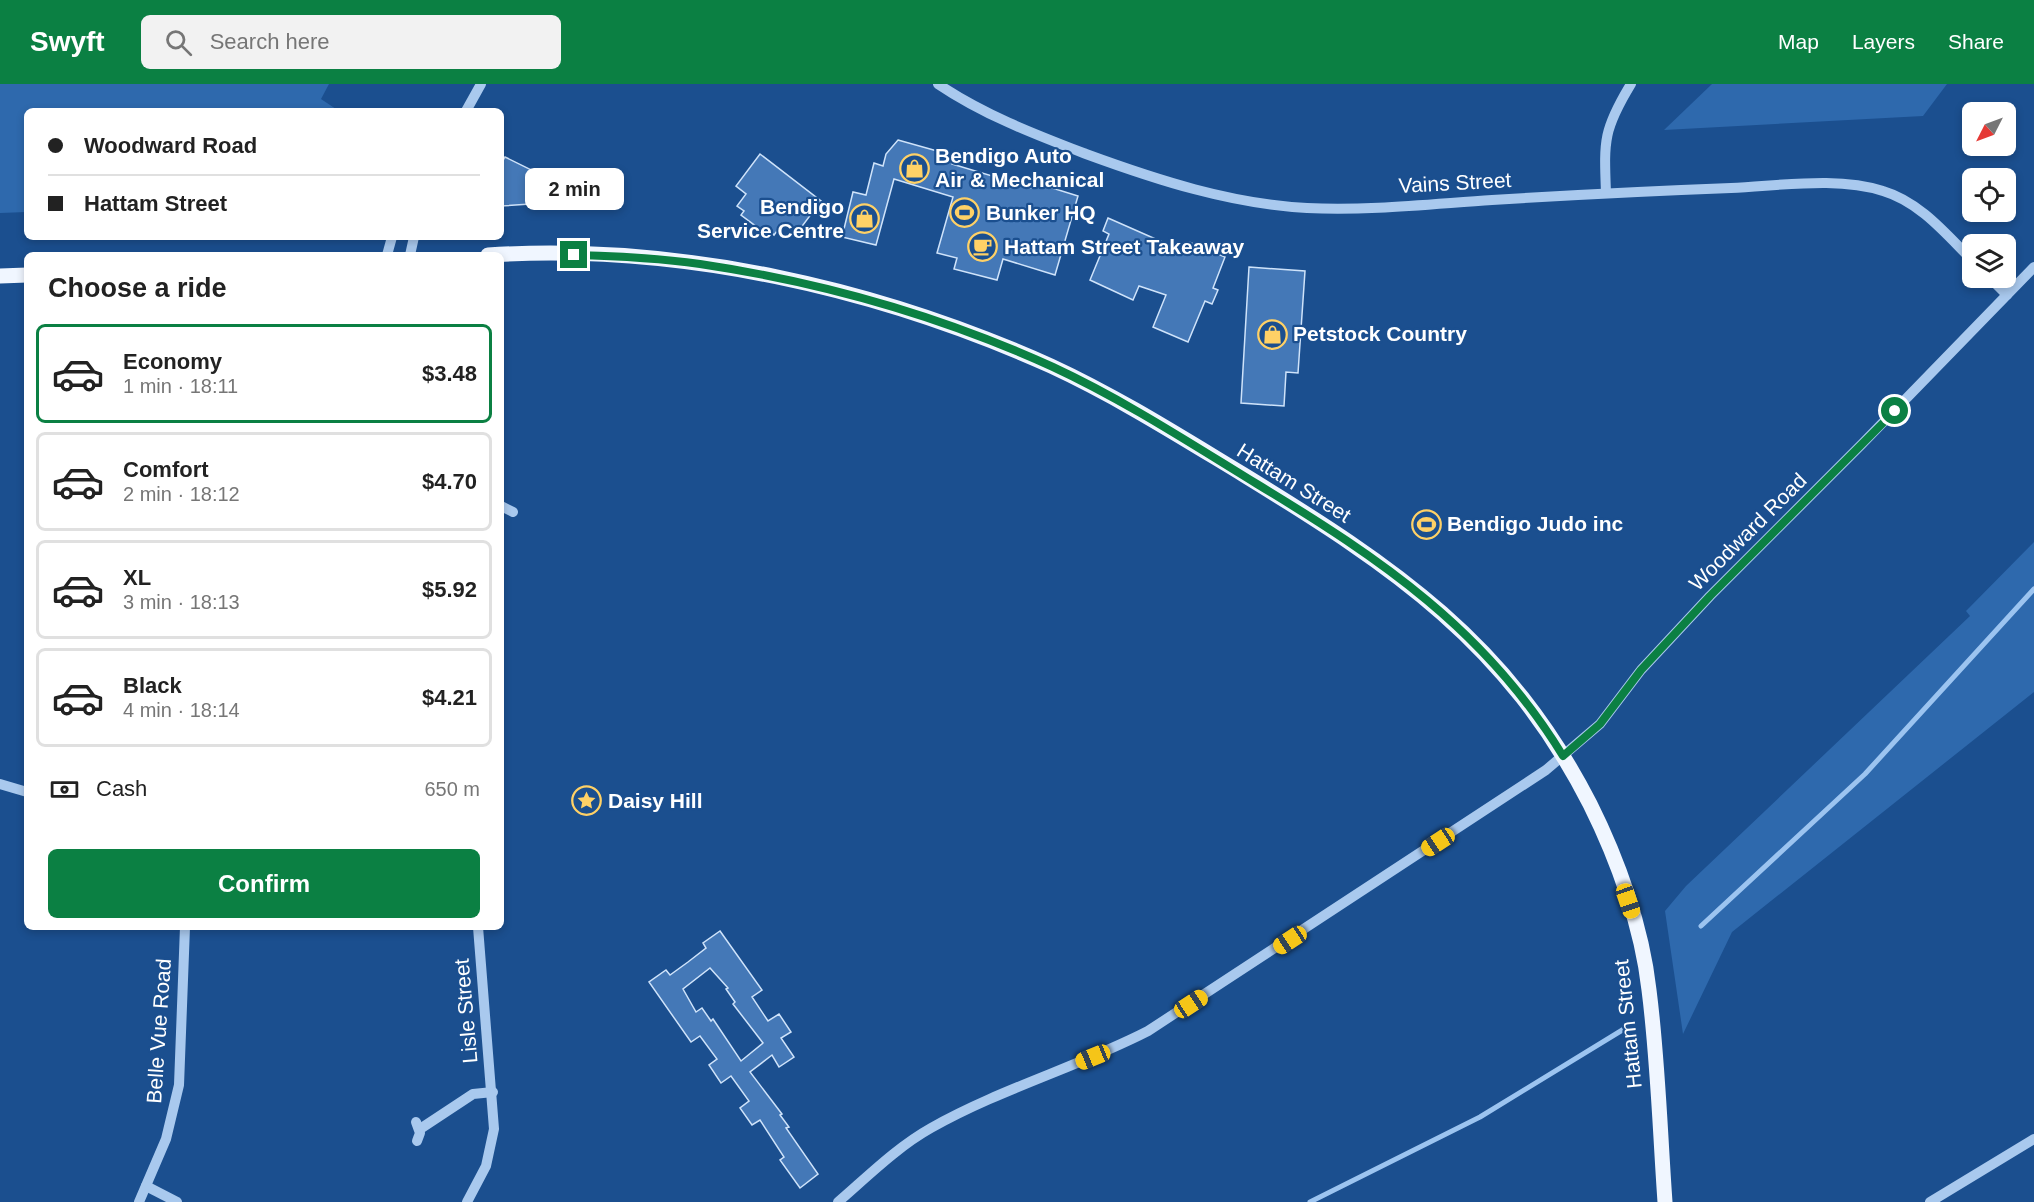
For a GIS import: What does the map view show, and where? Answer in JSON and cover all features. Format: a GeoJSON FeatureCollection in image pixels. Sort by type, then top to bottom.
{"type":"FeatureCollection","features":[{"type":"Feature","properties":{"kind":"main road","name":"Hattam Street"},"geometry":{"type":"LineString","coordinates":[[504,254],[542,253],[698,263],[785,279],[866,299],[920,316],[1012,350],[1108,395],[1275,494],[1377,560],[1416,590],[1455,622],[1489,656],[1534,712],[1563,756],[1592,809],[1609,849],[1635,921],[1649,989],[1665,1202]]}},
{"type":"Feature","properties":{"kind":"main road"},"geometry":{"type":"LineString","coordinates":[[0,276],[24,275]]}},
{"type":"Feature","properties":{"kind":"street"},"geometry":{"type":"LineString","coordinates":[[468,108],[481,84]]}},
{"type":"Feature","properties":{"kind":"street","name":"Vains Street"},"geometry":{"type":"LineString","coordinates":[[938,84],[982,111],[1057,143],[1136,172],[1249,202],[1340,208],[1606,193],[1840,184],[1885,191],[1922,212],[1962,250]]}},
{"type":"Feature","properties":{"kind":"street"},"geometry":{"type":"LineString","coordinates":[[1606,193],[1607,131],[1614,111],[1631,84]]}},
{"type":"Feature","properties":{"kind":"street","name":"Woodward Road"},"geometry":{"type":"LineString","coordinates":[[838,1202],[929,1129],[994,1096],[1115,1048],[1148,1031],[1520,789],[1563,756],[1600,724],[1641,670],[1710,596],[2034,267]]}},
{"type":"Feature","properties":{"kind":"street"},"geometry":{"type":"LineString","coordinates":[[2000,288],[2007,295]]}},
{"type":"Feature","properties":{"kind":"street"},"geometry":{"type":"LineString","coordinates":[[504,508],[513,512]]}},
{"type":"Feature","properties":{"kind":"street"},"geometry":{"type":"LineString","coordinates":[[0,784],[24,791]]}},
{"type":"Feature","properties":{"kind":"street","name":"Belle Vue Road"},"geometry":{"type":"LineString","coordinates":[[139,1202],[166,1139],[179,1085],[185,930]]}},
{"type":"Feature","properties":{"kind":"street","name":"Lisle Street"},"geometry":{"type":"LineString","coordinates":[[467,1202],[486,1166],[494,1129],[493,1092],[478,930]]}},
{"type":"Feature","properties":{"kind":"street","name":"Lisle Street"},"geometry":{"type":"LineString","coordinates":[[417,1141],[418,1125],[473,1094],[493,1092]]}},
{"type":"Feature","properties":{"kind":"street"},"geometry":{"type":"LineString","coordinates":[[1930,1202],[2034,1139]]}},
{"type":"Feature","properties":{"kind":"street"},"geometry":{"type":"LineString","coordinates":[[146,1186],[177,1202]]}},
{"type":"Feature","properties":{"kind":"shaded area"},"geometry":{"type":"Polygon","coordinates":[[[0,84],[329,84],[321,99],[334,108],[24,108],[24,212],[0,213],[0,84]]]}},
{"type":"Feature","properties":{"kind":"shaded area"},"geometry":{"type":"Polygon","coordinates":[[[1712,84],[1947,84],[1923,116],[1664,130],[1712,84]]]}},
{"type":"Feature","properties":{"kind":"shaded area"},"geometry":{"type":"Polygon","coordinates":[[[2034,542],[2034,692],[1732,932],[1683,1034],[1665,911],[1686,886],[1970,616],[1966,611],[2034,542]]]}},
{"type":"Feature","properties":{"kind":"building"},"geometry":{"type":"Polygon","coordinates":[[[898,140],[955,156],[952,164],[1032,188],[1033,182],[1078,196],[1055,275],[1003,259],[997,280],[954,269],[957,258],[937,253],[953,197],[894,179],[876,245],[842,237],[853,192],[866,195],[874,163],[883,166],[886,154],[898,140]]]}},
{"type":"Feature","properties":{"kind":"building"},"geometry":{"type":"Polygon","coordinates":[[[760,154],[821,201],[797,233],[783,223],[774,235],[768,229],[765,233],[741,215],[744,211],[737,206],[746,194],[736,186],[760,154]]]}},
{"type":"Feature","properties":{"kind":"building"},"geometry":{"type":"Polygon","coordinates":[[[505,157],[568,188],[560,202],[504,206],[505,157]]]}},
{"type":"Feature","properties":{"kind":"building"},"geometry":{"type":"Polygon","coordinates":[[[1108,218],[1185,252],[1189,242],[1225,257],[1213,288],[1218,290],[1212,304],[1205,301],[1188,342],[1153,327],[1166,295],[1139,286],[1133,300],[1090,280],[1109,234],[1103,231],[1108,218]]]}},
{"type":"Feature","properties":{"kind":"building"},"geometry":{"type":"Polygon","coordinates":[[[1249,267],[1305,271],[1298,373],[1286,372],[1284,406],[1241,403],[1249,267]]]}},
{"type":"Feature","properties":{"kind":"building"},"geometry":{"type":"Polygon","coordinates":[[[720,931],[762,990],[752,997],[768,1021],[779,1014],[791,1032],[781,1038],[794,1057],[779,1067],[772,1055],[750,1072],[782,1114],[780,1115],[789,1127],[786,1128],[818,1174],[800,1188],[780,1160],[784,1157],[760,1120],[752,1125],[740,1108],[749,1101],[731,1076],[721,1083],[709,1065],[717,1059],[700,1036],[691,1042],[649,982],[666,970],[670,975],[688,962],[706,948],[703,943],[720,931]],[[710,968],[683,989],[696,1012],[702,1008],[711,1021],[713,1019],[741,1061],[763,1043],[733,1004],[735,1002],[726,989],[728,988],[710,968]]]}},
{"type":"Feature","properties":{"kind":"waterway"},"geometry":{"type":"LineString","coordinates":[[1701,926],[1865,774],[2034,589]]}},
{"type":"Feature","properties":{"kind":"waterway"},"geometry":{"type":"LineString","coordinates":[[1310,1202],[1480,1117],[1624,1029]]}},
{"type":"Feature","properties":{"kind":"place","name":"Bendigo Auto Air & Mechanical"},"geometry":{"type":"Point","coordinates":[914,168]}},
{"type":"Feature","properties":{"kind":"place","name":"Bunker HQ"},"geometry":{"type":"Point","coordinates":[965,213]}},
{"type":"Feature","properties":{"kind":"place","name":"Bendigo Service Centre"},"geometry":{"type":"Point","coordinates":[865,219]}},
{"type":"Feature","properties":{"kind":"place","name":"Hattam Street Takeaway"},"geometry":{"type":"Point","coordinates":[983,247]}},
{"type":"Feature","properties":{"kind":"place","name":"Petstock Country"},"geometry":{"type":"Point","coordinates":[1272,334]}},
{"type":"Feature","properties":{"kind":"place","name":"Bendigo Judo inc"},"geometry":{"type":"Point","coordinates":[1426,524]}},
{"type":"Feature","properties":{"kind":"place","name":"Daisy Hill"},"geometry":{"type":"Point","coordinates":[587,801]}},
{"type":"Feature","properties":{"kind":"route"},"geometry":{"type":"LineString","coordinates":[[574,255],[698,263],[817,286],[866,299],[960,330],[1054,368],[1108,395],[1284,500],[1377,560],[1416,590],[1455,622],[1489,656],[1534,712],[1563,756],[1600,724],[1641,670],[1710,596],[1895,411]]}}]}
